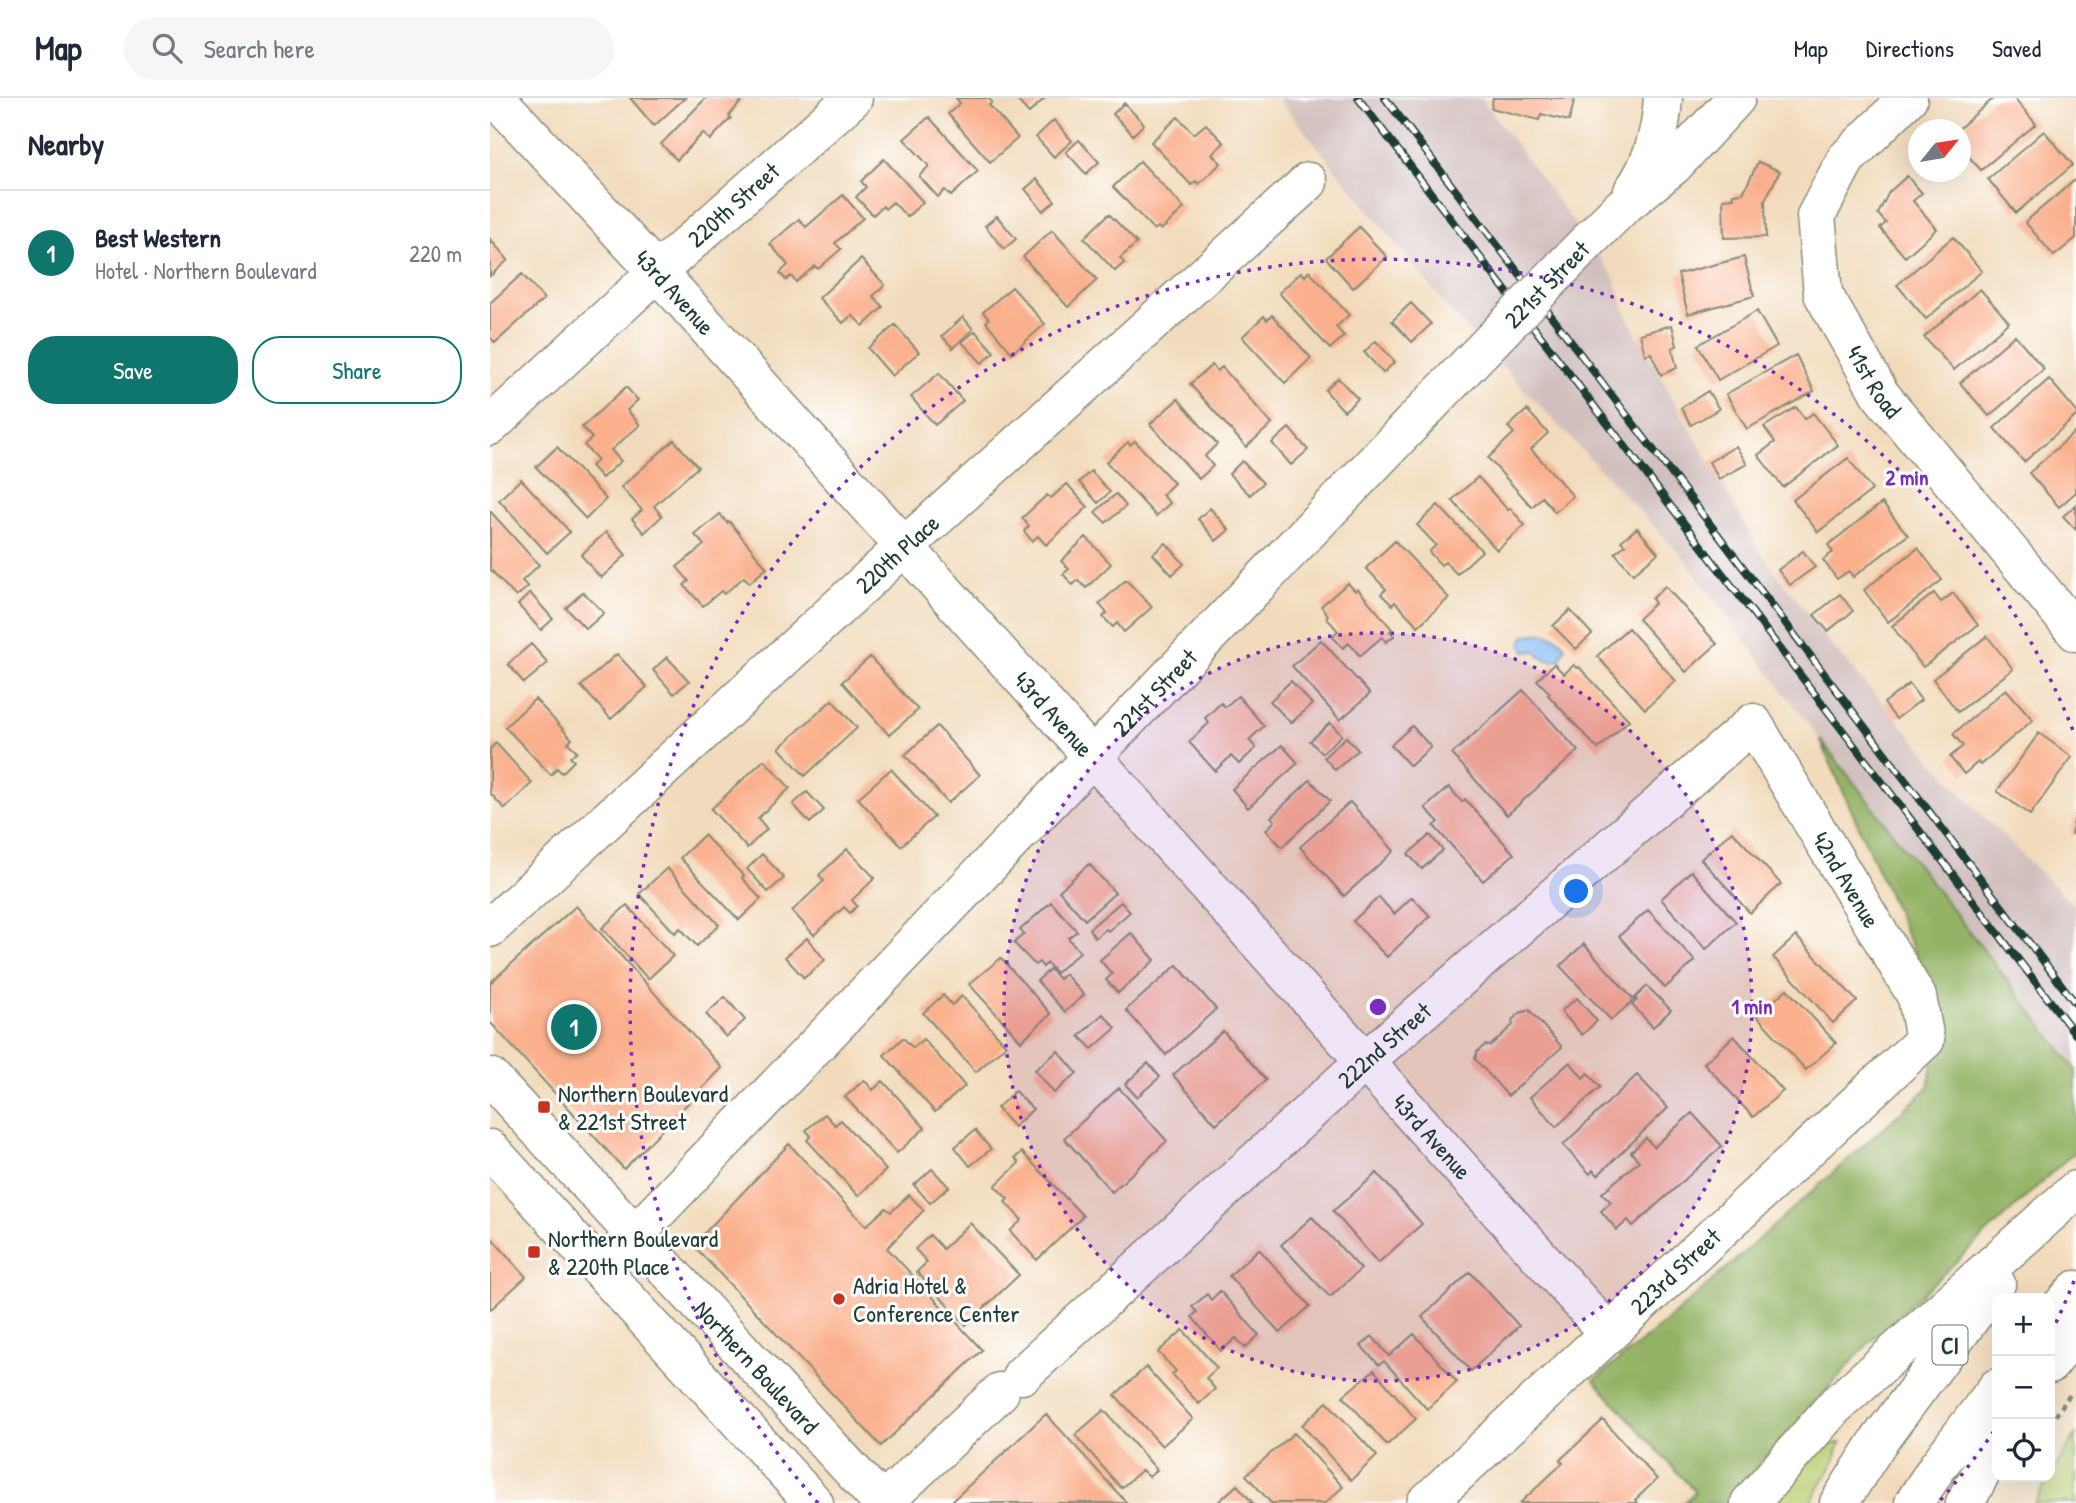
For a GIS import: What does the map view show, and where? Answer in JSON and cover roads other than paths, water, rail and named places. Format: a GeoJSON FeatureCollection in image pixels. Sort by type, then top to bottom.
{"type":"FeatureCollection","features":[{"type":"Feature","properties":{"kind":"main road","name":"43rd Avenue"},"geometry":{"type":"LineString","coordinates":[[496,98],[905,546],[1608,1333]]}},
{"type":"Feature","properties":{"kind":"main road","name":"220th Street"},"geometry":{"type":"LineString","coordinates":[[490,426],[657,272],[853,98]]}},
{"type":"Feature","properties":{"kind":"main road","name":"221st Street"},"geometry":{"type":"LineString","coordinates":[[1622,207],[1643,178],[1654,151],[1661,123],[1663,98]]}},
{"type":"Feature","properties":{"kind":"main road","name":"221st Street"},"geometry":{"type":"LineString","coordinates":[[601,1270],[1465,368],[1622,207],[1673,166],[1736,98]]}},
{"type":"Feature","properties":{"kind":"main road","name":"41st Road"},"geometry":{"type":"LineString","coordinates":[[1903,100],[1846,159],[1816,216],[1823,294],[1880,394],[2076,632]]}},
{"type":"Feature","properties":{"kind":"main road","name":"220th Place"},"geometry":{"type":"LineString","coordinates":[[490,928],[905,546],[1308,182]]}},
{"type":"Feature","properties":{"kind":"main road","name":"42nd Avenue"},"geometry":{"type":"LineString","coordinates":[[1753,723],[1917,997],[1925,1040]]}},
{"type":"Feature","properties":{"kind":"main road","name":"222nd Street"},"geometry":{"type":"LineString","coordinates":[[883,1503],[1365,1061],[1753,723]]}},
{"type":"Feature","properties":{"kind":"main road","name":"223rd Street"},"geometry":{"type":"LineString","coordinates":[[1426,1503],[1925,1040]]}},
{"type":"Feature","properties":{"kind":"main road","name":"Northern Boulevard"},"geometry":{"type":"LineString","coordinates":[[490,1077],[883,1503]]}},
{"type":"Feature","properties":{"kind":"main road","name":"Northern Boulevard"},"geometry":{"type":"LineString","coordinates":[[490,1149],[814,1503]]}},
{"type":"Feature","properties":{"kind":"main road"},"geometry":{"type":"LineString","coordinates":[[1750,1503],[1834,1407],[2076,1190]]}},
{"type":"Feature","properties":{"kind":"main road","name":"CI"},"geometry":{"type":"LineString","coordinates":[[1839,1503],[1878,1442],[1997,1283],[2076,1199]]}},
{"type":"Feature","properties":{"kind":"main road"},"geometry":{"type":"LineString","coordinates":[[2055,1313],[2076,1290]]}},
{"type":"Feature","properties":{"kind":"main road"},"geometry":{"type":"LineString","coordinates":[[2055,1358],[2076,1331]]}},
{"type":"Feature","properties":{"kind":"main road"},"geometry":{"type":"LineString","coordinates":[[1914,1503],[1938,1466],[1992,1395]]}},
{"type":"Feature","properties":{"kind":"main road"},"geometry":{"type":"LineString","coordinates":[[1965,1503],[1992,1452]]}},
{"type":"Feature","properties":{"kind":"water"},"geometry":{"type":"Polygon","coordinates":[[[1542,633],[1561,641],[1565,647],[1560,659],[1546,660],[1535,651],[1526,652],[1521,645],[1524,636],[1542,633]]]}},
{"type":"Feature","properties":{"kind":"railway"},"geometry":{"type":"LineString","coordinates":[[1358,98],[2076,1035]]}},
{"type":"Feature","properties":{"kind":"railway"},"geometry":{"type":"LineString","coordinates":[[1385,98],[2076,1004]]}},
{"type":"Feature","properties":{"kind":"place","name":"Best Western"},"geometry":{"type":"Point","coordinates":[574,1027]}},
{"type":"Feature","properties":{"kind":"place","name":"Northern Boulevard & 221st Street"},"geometry":{"type":"Point","coordinates":[544,1107]}},
{"type":"Feature","properties":{"kind":"place","name":"Northern Boulevard & 220th Place"},"geometry":{"type":"Point","coordinates":[534,1252]}},
{"type":"Feature","properties":{"kind":"place","name":"Adria Hotel & Conference Center"},"geometry":{"type":"Point","coordinates":[839,1299]}}]}
